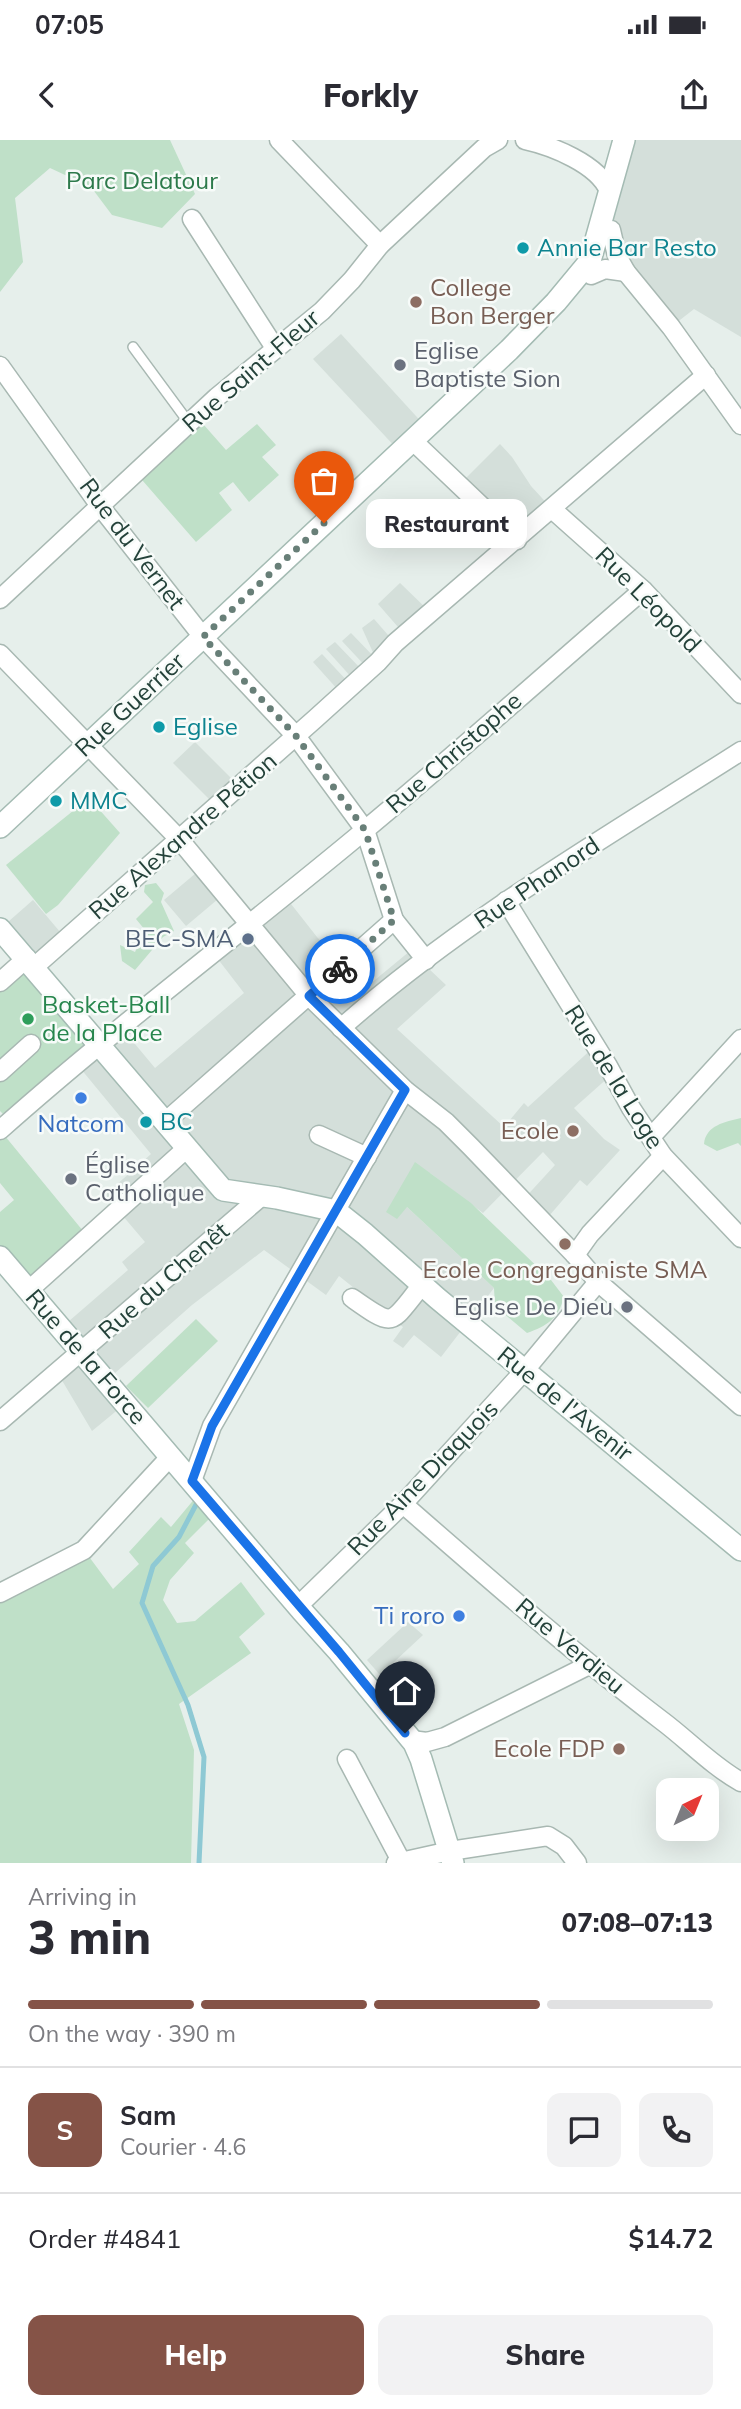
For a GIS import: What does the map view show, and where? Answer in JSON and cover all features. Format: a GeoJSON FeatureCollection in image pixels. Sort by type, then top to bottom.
{"type":"FeatureCollection","features":[{"type":"Feature","properties":{"kind":"main road","name":"Rue Guerrier"},"geometry":{"type":"LineString","coordinates":[[0,827],[509,350],[553,304],[590,261],[624,146]]}},
{"type":"Feature","properties":{"kind":"main road"},"geometry":{"type":"LineString","coordinates":[[509,350],[558,308],[604,260],[610,243],[624,146]]}},
{"type":"Feature","properties":{"kind":"main road","name":"Rue de l'Avenir"},"geometry":{"type":"LineString","coordinates":[[0,929],[223,1190],[264,1195],[336,1211],[741,1550]]}},
{"type":"Feature","properties":{"kind":"main road","name":"Rue de la Force"},"geometry":{"type":"LineString","coordinates":[[0,1257],[339,1652],[411,1740],[451,1857]]}},
{"type":"Feature","properties":{"kind":"street"},"geometry":{"type":"LineString","coordinates":[[279,140],[380,245]]}},
{"type":"Feature","properties":{"kind":"street","name":"Rue Saint-Fleur"},"geometry":{"type":"LineString","coordinates":[[0,599],[189,423],[322,311],[380,245],[484,148],[498,140]]}},
{"type":"Feature","properties":{"kind":"street"},"geometry":{"type":"LineString","coordinates":[[525,140],[559,151],[582,164],[602,178],[609,191]]}},
{"type":"Feature","properties":{"kind":"street"},"geometry":{"type":"LineString","coordinates":[[582,164],[602,167],[610,165],[624,146]]}},
{"type":"Feature","properties":{"kind":"street"},"geometry":{"type":"LineString","coordinates":[[192,219],[275,348]]}},
{"type":"Feature","properties":{"kind":"street"},"geometry":{"type":"LineString","coordinates":[[611,230],[617,256],[626,272],[671,327],[741,425]]}},
{"type":"Feature","properties":{"kind":"street"},"geometry":{"type":"LineString","coordinates":[[591,275],[605,269],[626,272]]}},
{"type":"Feature","properties":{"kind":"street","name":"Rue du Vernet"},"geometry":{"type":"LineString","coordinates":[[0,366],[100,506],[203,637],[296,736],[365,830],[394,920],[426,960]]}},
{"type":"Feature","properties":{"kind":"street","name":"Rue Alexandre Pétion"},"geometry":{"type":"LineString","coordinates":[[0,982],[30,963],[179,839],[378,662],[395,643],[706,375]]}},
{"type":"Feature","properties":{"kind":"street"},"geometry":{"type":"LineString","coordinates":[[412,440],[517,540]]}},
{"type":"Feature","properties":{"kind":"street","name":"Rue Léopold"},"geometry":{"type":"LineString","coordinates":[[552,509],[643,590],[741,694]]}},
{"type":"Feature","properties":{"kind":"street","name":"Rue Christophe"},"geometry":{"type":"LineString","coordinates":[[1,1126],[365,830],[643,590]]}},
{"type":"Feature","properties":{"kind":"street"},"geometry":{"type":"LineString","coordinates":[[0,654],[179,839],[309,996],[405,1090],[446,1122],[598,1282],[741,1406]]}},
{"type":"Feature","properties":{"kind":"street","name":"Rue Phanord"},"geometry":{"type":"LineString","coordinates":[[341,1028],[506,901],[741,751]]}},
{"type":"Feature","properties":{"kind":"street","name":"Rue de la Loge"},"geometry":{"type":"LineString","coordinates":[[506,901],[663,1156],[741,1238]]}},
{"type":"Feature","properties":{"kind":"street"},"geometry":{"type":"LineString","coordinates":[[165,1122],[394,920]]}},
{"type":"Feature","properties":{"kind":"street"},"geometry":{"type":"LineString","coordinates":[[650,1137],[741,1039]]}},
{"type":"Feature","properties":{"kind":"street"},"geometry":{"type":"LineString","coordinates":[[0,1072],[31,1044]]}},
{"type":"Feature","properties":{"kind":"street"},"geometry":{"type":"LineString","coordinates":[[192,1481],[212,1426],[405,1090]]}},
{"type":"Feature","properties":{"kind":"street"},"geometry":{"type":"LineString","coordinates":[[320,1135],[367,1157]]}},
{"type":"Feature","properties":{"kind":"street"},"geometry":{"type":"LineString","coordinates":[[29,1290],[187,1148]]}},
{"type":"Feature","properties":{"kind":"street"},"geometry":{"type":"LineString","coordinates":[[575,1255],[590,1234],[663,1156]]}},
{"type":"Feature","properties":{"kind":"street","name":"Rue du Chenêt"},"geometry":{"type":"LineString","coordinates":[[0,1421],[264,1195]]}},
{"type":"Feature","properties":{"kind":"street","name":"Rue Aine Diaquois"},"geometry":{"type":"LineString","coordinates":[[298,1606],[403,1504],[525,1370],[598,1282]]}},
{"type":"Feature","properties":{"kind":"street"},"geometry":{"type":"LineString","coordinates":[[352,1298],[380,1318],[388,1320],[396,1317],[422,1285]]}},
{"type":"Feature","properties":{"kind":"street"},"geometry":{"type":"LineString","coordinates":[[0,1593],[84,1550],[170,1457]]}},
{"type":"Feature","properties":{"kind":"street","name":"Rue Verdieu"},"geometry":{"type":"LineString","coordinates":[[403,1504],[589,1665],[677,1732],[726,1774],[741,1782]]}},
{"type":"Feature","properties":{"kind":"street"},"geometry":{"type":"LineString","coordinates":[[411,1740],[428,1742],[444,1737],[589,1665]]}},
{"type":"Feature","properties":{"kind":"street"},"geometry":{"type":"LineString","coordinates":[[424,1772],[428,1755],[444,1737]]}},
{"type":"Feature","properties":{"kind":"street"},"geometry":{"type":"LineString","coordinates":[[347,1759],[399,1862],[451,1857],[548,1836],[564,1846],[578,1863]]}},
{"type":"Feature","properties":{"kind":"lane"},"geometry":{"type":"LineString","coordinates":[[133,347],[189,423]]}},
{"type":"Feature","properties":{"kind":"shaded area"},"geometry":{"type":"Polygon","coordinates":[[[630,140],[741,140],[741,337],[694,309],[671,327],[637,284],[611,230],[630,140]]]}},
{"type":"Feature","properties":{"kind":"shaded area"},"geometry":{"type":"Polygon","coordinates":[[[341,334],[426,427],[400,452],[313,359],[341,334]]]}},
{"type":"Feature","properties":{"kind":"shaded area"},"geometry":{"type":"Polygon","coordinates":[[[500,444],[552,509],[517,540],[459,485],[500,444]]]}},
{"type":"Feature","properties":{"kind":"shaded area"},"geometry":{"type":"Polygon","coordinates":[[[400,583],[431,613],[405,635],[378,604],[400,583]]]}},
{"type":"Feature","properties":{"kind":"shaded area"},"geometry":{"type":"Polygon","coordinates":[[[374,619],[395,643],[369,670],[342,641],[351,633],[376,659],[362,628],[374,619]]]}},
{"type":"Feature","properties":{"kind":"shaded area"},"geometry":{"type":"Polygon","coordinates":[[[335,642],[362,670],[353,679],[326,649],[335,642]]]}},
{"type":"Feature","properties":{"kind":"shaded area"},"geometry":{"type":"Polygon","coordinates":[[[322,654],[349,683],[339,691],[313,662],[322,654]]]}},
{"type":"Feature","properties":{"kind":"shaded area"},"geometry":{"type":"Polygon","coordinates":[[[195,742],[239,786],[216,806],[173,763],[195,742]]]}},
{"type":"Feature","properties":{"kind":"shaded area"},"geometry":{"type":"Polygon","coordinates":[[[202,868],[224,894],[186,926],[164,900],[202,868]]]}},
{"type":"Feature","properties":{"kind":"shaded area"},"geometry":{"type":"Polygon","coordinates":[[[284,895],[364,989],[410,951],[446,985],[397,1029],[504,1127],[524,1103],[528,1107],[595,1046],[610,1076],[574,1108],[604,1139],[620,1150],[587,1186],[580,1180],[543,1223],[522,1201],[555,1165],[543,1152],[483,1213],[430,1173],[407,1207],[494,1288],[441,1357],[414,1335],[403,1348],[393,1341],[403,1327],[339,1276],[326,1295],[264,1250],[192,1305],[106,1381],[126,1403],[92,1431],[57,1372],[81,1352],[61,1328],[128,1270],[122,1262],[145,1242],[105,1195],[151,1154],[76,1063],[120,1026],[155,1068],[244,993],[214,954],[284,895]]]}},
{"type":"Feature","properties":{"kind":"shaded area"},"geometry":{"type":"Polygon","coordinates":[[[33,900],[66,939],[33,968],[0,929],[33,900]]]}},
{"type":"Feature","properties":{"kind":"shaded area"},"geometry":{"type":"Polygon","coordinates":[[[408,1622],[423,1635],[380,1675],[367,1660],[408,1622]]]}},
{"type":"Feature","properties":{"kind":"green space","name":"Parc Delatour"},"geometry":{"type":"Polygon","coordinates":[[[0,140],[170,140],[195,194],[162,228],[112,215],[91,187],[50,168],[15,198],[23,262],[0,292],[0,140]]]}},
{"type":"Feature","properties":{"kind":"green space"},"geometry":{"type":"Polygon","coordinates":[[[196,416],[226,450],[257,424],[276,445],[262,457],[279,475],[249,502],[233,482],[219,493],[232,510],[196,542],[136,473],[196,416]]]}},
{"type":"Feature","properties":{"kind":"green space"},"geometry":{"type":"Polygon","coordinates":[[[89,798],[120,833],[58,905],[46,914],[6,865],[89,798]]]}},
{"type":"Feature","properties":{"kind":"green space"},"geometry":{"type":"Polygon","coordinates":[[[156,883],[164,893],[161,902],[174,931],[163,937],[135,970],[122,961],[120,945],[135,952],[145,930],[136,919],[153,902],[144,892],[145,885],[156,883]]]}},
{"type":"Feature","properties":{"kind":"green space"},"geometry":{"type":"Polygon","coordinates":[[[24,970],[88,1044],[4,1115],[0,1111],[0,991],[24,970]]]}},
{"type":"Feature","properties":{"kind":"green space"},"geometry":{"type":"Polygon","coordinates":[[[741,1118],[741,1146],[738,1143],[717,1151],[704,1144],[712,1128],[741,1118]]]}},
{"type":"Feature","properties":{"kind":"green space"},"geometry":{"type":"Polygon","coordinates":[[[0,1130],[88,1237],[29,1290],[0,1257],[0,1212],[14,1200],[0,1183],[0,1130]]]}},
{"type":"Feature","properties":{"kind":"green space"},"geometry":{"type":"Polygon","coordinates":[[[415,1162],[471,1203],[551,1280],[564,1297],[551,1321],[527,1333],[495,1306],[494,1288],[407,1207],[397,1219],[386,1212],[415,1162]]]}},
{"type":"Feature","properties":{"kind":"green space"},"geometry":{"type":"Polygon","coordinates":[[[196,1319],[218,1341],[148,1408],[126,1386],[196,1319]]]}},
{"type":"Feature","properties":{"kind":"green space"},"geometry":{"type":"Polygon","coordinates":[[[201,1491],[217,1511],[185,1543],[194,1553],[170,1580],[163,1600],[177,1623],[195,1621],[241,1582],[265,1614],[239,1637],[251,1653],[179,1704],[194,1750],[191,1863],[0,1863],[0,1593],[84,1550],[113,1589],[139,1564],[129,1552],[161,1517],[171,1527],[201,1491]]]}},
{"type":"Feature","properties":{"kind":"waterway"},"geometry":{"type":"LineString","coordinates":[[199,1499],[179,1537],[153,1566],[142,1603],[188,1705],[204,1757],[199,1863]]}},
{"type":"Feature","properties":{"kind":"way so far"},"geometry":{"type":"LineString","coordinates":[[324,523],[203,637],[296,736],[365,830],[394,920],[340,969]]}},
{"type":"Feature","properties":{"kind":"place","name":"Annie Bar Resto"},"geometry":{"type":"Point","coordinates":[523,248]}},
{"type":"Feature","properties":{"kind":"place","name":"College Bon Berger"},"geometry":{"type":"Point","coordinates":[416,302]}},
{"type":"Feature","properties":{"kind":"place","name":"Eglise Baptiste Sion"},"geometry":{"type":"Point","coordinates":[400,365]}},
{"type":"Feature","properties":{"kind":"place","name":"Restaurant"},"geometry":{"type":"Point","coordinates":[324,523]}},
{"type":"Feature","properties":{"kind":"place","name":"Eglise"},"geometry":{"type":"Point","coordinates":[159,727]}},
{"type":"Feature","properties":{"kind":"place","name":"MMC"},"geometry":{"type":"Point","coordinates":[56,801]}},
{"type":"Feature","properties":{"kind":"place","name":"BEC-SMA"},"geometry":{"type":"Point","coordinates":[248,939]}},
{"type":"Feature","properties":{"kind":"place","name":"Basket-Ball de la Place"},"geometry":{"type":"Point","coordinates":[28,1019]}},
{"type":"Feature","properties":{"kind":"place","name":"Natcom"},"geometry":{"type":"Point","coordinates":[81,1098]}},
{"type":"Feature","properties":{"kind":"place","name":"BC"},"geometry":{"type":"Point","coordinates":[146,1122]}},
{"type":"Feature","properties":{"kind":"place","name":"Ecole"},"geometry":{"type":"Point","coordinates":[573,1131]}},
{"type":"Feature","properties":{"kind":"place","name":"Église Catholique"},"geometry":{"type":"Point","coordinates":[71,1179]}},
{"type":"Feature","properties":{"kind":"place","name":"Ecole Congreganiste SMA"},"geometry":{"type":"Point","coordinates":[565,1244]}},
{"type":"Feature","properties":{"kind":"place","name":"Eglise De Dieu"},"geometry":{"type":"Point","coordinates":[627,1307]}},
{"type":"Feature","properties":{"kind":"place","name":"Ti roro"},"geometry":{"type":"Point","coordinates":[459,1616]}},
{"type":"Feature","properties":{"kind":"place","name":"Ecole FDP"},"geometry":{"type":"Point","coordinates":[619,1749]}},
{"type":"Feature","properties":{"kind":"route"},"geometry":{"type":"LineString","coordinates":[[340,969],[309,996],[405,1090],[212,1426],[192,1481],[405,1733]]}}]}
